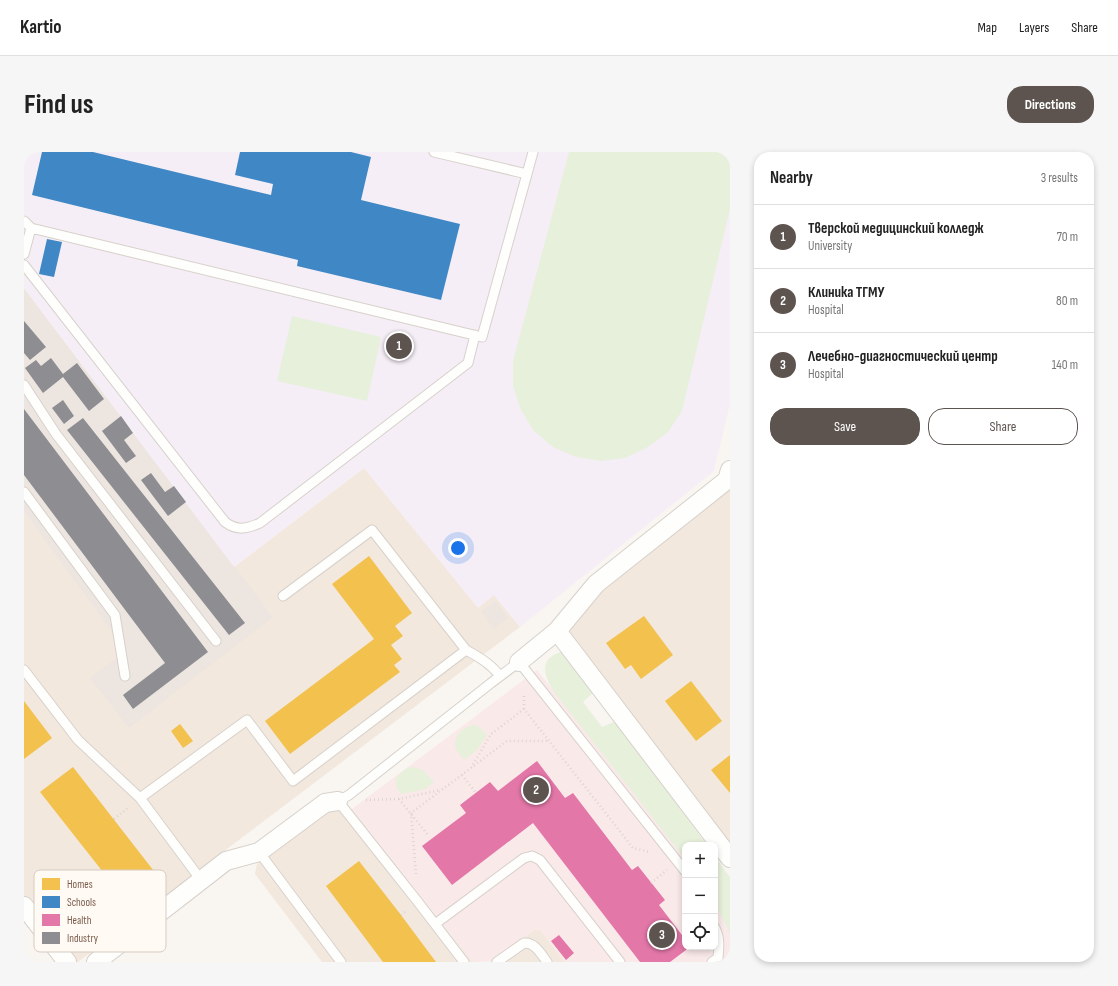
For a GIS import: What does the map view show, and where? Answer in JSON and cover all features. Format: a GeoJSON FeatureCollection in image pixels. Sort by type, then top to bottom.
{"type":"FeatureCollection","features":[{"type":"Feature","properties":{"kind":"street"},"geometry":{"type":"LineString","coordinates":[[519,662],[557,630],[596,584],[729,477]]}},
{"type":"Feature","properties":{"kind":"street"},"geometry":{"type":"LineString","coordinates":[[557,630],[730,858]]}},
{"type":"Feature","properties":{"kind":"street"},"geometry":{"type":"LineString","coordinates":[[166,907],[226,861],[258,852],[325,803],[341,804]]}},
{"type":"Feature","properties":{"kind":"street"},"geometry":{"type":"LineString","coordinates":[[24,906],[34,919]]}},
{"type":"Feature","properties":{"kind":"street"},"geometry":{"type":"LineString","coordinates":[[59,952],[67,962]]}},
{"type":"Feature","properties":{"kind":"street"},"geometry":{"type":"LineString","coordinates":[[96,962],[109,952]]}},
{"type":"Feature","properties":{"kind":"lane"},"geometry":{"type":"LineString","coordinates":[[434,152],[527,174]]}},
{"type":"Feature","properties":{"kind":"lane"},"geometry":{"type":"LineString","coordinates":[[24,254],[27,224],[482,337],[533,152]]}},
{"type":"Feature","properties":{"kind":"lane"},"geometry":{"type":"LineString","coordinates":[[24,264],[225,522],[232,527],[242,529],[260,523],[468,363],[475,335]]}},
{"type":"Feature","properties":{"kind":"lane"},"geometry":{"type":"LineString","coordinates":[[24,385],[56,434],[216,641]]}},
{"type":"Feature","properties":{"kind":"lane"},"geometry":{"type":"LineString","coordinates":[[24,492],[115,615],[125,676]]}},
{"type":"Feature","properties":{"kind":"lane"},"geometry":{"type":"LineString","coordinates":[[283,596],[372,530],[466,650],[494,668],[500,676]]}},
{"type":"Feature","properties":{"kind":"lane"},"geometry":{"type":"LineString","coordinates":[[140,798],[247,720],[293,781],[466,650]]}},
{"type":"Feature","properties":{"kind":"lane"},"geometry":{"type":"LineString","coordinates":[[464,962],[341,804],[349,795],[519,662],[682,866]]}},
{"type":"Feature","properties":{"kind":"lane"},"geometry":{"type":"LineString","coordinates":[[24,670],[78,740],[140,798],[201,880]]}},
{"type":"Feature","properties":{"kind":"lane"},"geometry":{"type":"LineString","coordinates":[[258,852],[342,962]]}},
{"type":"Feature","properties":{"kind":"lane"},"geometry":{"type":"LineString","coordinates":[[435,924],[524,858],[532,856],[540,860],[620,962]]}},
{"type":"Feature","properties":{"kind":"lane"},"geometry":{"type":"LineString","coordinates":[[712,962],[718,958],[718,939]]}},
{"type":"Feature","properties":{"kind":"lane"},"geometry":{"type":"LineString","coordinates":[[497,962],[524,943],[528,942],[535,946],[547,962]]}},
{"type":"Feature","properties":{"kind":"path"},"geometry":{"type":"LineString","coordinates":[[471,768],[491,734],[524,709],[633,848],[654,853]]}},
{"type":"Feature","properties":{"kind":"path"},"geometry":{"type":"LineString","coordinates":[[411,814],[506,741],[549,741]]}},
{"type":"Feature","properties":{"kind":"path"},"geometry":{"type":"LineString","coordinates":[[462,775],[476,793]]}},
{"type":"Feature","properties":{"kind":"path"},"geometry":{"type":"LineString","coordinates":[[341,804],[354,801],[399,799],[443,789]]}},
{"type":"Feature","properties":{"kind":"path"},"geometry":{"type":"LineString","coordinates":[[399,799],[428,835]]}},
{"type":"Feature","properties":{"kind":"path"},"geometry":{"type":"LineString","coordinates":[[411,814],[418,902]]}},
{"type":"Feature","properties":{"kind":"path"},"geometry":{"type":"LineString","coordinates":[[652,883],[667,870]]}},
{"type":"Feature","properties":{"kind":"shaded area"},"geometry":{"type":"Polygon","coordinates":[[[24,152],[730,152],[730,404],[714,471],[520,627],[494,595],[478,608],[364,468],[234,567],[24,288],[24,152]]]}},
{"type":"Feature","properties":{"kind":"shaded area"},"geometry":{"type":"Polygon","coordinates":[[[24,288],[273,617],[129,728],[90,678],[126,651],[24,512],[24,288]]]}},
{"type":"Feature","properties":{"kind":"shaded area"},"geometry":{"type":"Polygon","coordinates":[[[364,468],[478,607],[494,595],[520,627],[166,895],[166,870],[34,870],[34,912],[24,899],[24,512],[127,651],[273,617],[234,567],[364,468]]]}},
{"type":"Feature","properties":{"kind":"shaded area"},"geometry":{"type":"Polygon","coordinates":[[[730,488],[730,843],[568,632],[595,597],[730,488]]]}},
{"type":"Feature","properties":{"kind":"shaded area"},"geometry":{"type":"Polygon","coordinates":[[[495,601],[508,618],[494,629],[481,612],[495,601]]]}},
{"type":"Feature","properties":{"kind":"shaded area"},"geometry":{"type":"Polygon","coordinates":[[[537,670],[682,851],[682,950],[718,950],[718,897],[730,912],[730,962],[565,962],[538,929],[534,930],[491,961],[474,962],[352,809],[537,670]]]}},
{"type":"Feature","properties":{"kind":"shaded area"},"geometry":{"type":"Polygon","coordinates":[[[329,809],[352,809],[474,962],[322,962],[255,874],[257,864],[329,809]]]}},
{"type":"Feature","properties":{"kind":"shaded area"},"geometry":{"type":"Polygon","coordinates":[[[538,929],[565,962],[489,962],[534,930],[538,929]]]}},
{"type":"Feature","properties":{"kind":"shaded area"},"geometry":{"type":"Polygon","coordinates":[[[64,952],[91,952],[78,962],[72,962],[64,952]]]}},
{"type":"Feature","properties":{"kind":"green space"},"geometry":{"type":"Polygon","coordinates":[[[569,152],[730,152],[730,209],[682,411],[668,432],[648,447],[625,458],[601,461],[576,457],[553,447],[534,431],[521,410],[513,386],[513,361],[569,152]]]}},
{"type":"Feature","properties":{"kind":"green space"},"geometry":{"type":"Polygon","coordinates":[[[292,316],[381,337],[367,401],[277,381],[292,316]]]}},
{"type":"Feature","properties":{"kind":"green space"},"geometry":{"type":"Polygon","coordinates":[[[561,652],[567,654],[594,692],[583,702],[602,727],[616,721],[705,842],[682,842],[682,855],[554,692],[548,680],[545,669],[549,659],[561,652]]]}},
{"type":"Feature","properties":{"kind":"green space"},"geometry":{"type":"Polygon","coordinates":[[[473,725],[478,726],[487,735],[478,749],[464,760],[456,749],[455,740],[462,730],[473,725]]]}},
{"type":"Feature","properties":{"kind":"green space"},"geometry":{"type":"Polygon","coordinates":[[[413,767],[423,770],[434,782],[425,789],[402,794],[397,789],[397,777],[406,769],[413,767]]]}},
{"type":"Feature","properties":{"kind":"green space"},"geometry":{"type":"Polygon","coordinates":[[[718,861],[730,877],[730,933],[718,911],[718,861]]]}},
{"type":"Feature","properties":{"kind":"building: Homes"},"geometry":{"type":"Polygon","coordinates":[[[369,556],[412,613],[395,626],[403,636],[391,645],[402,659],[394,665],[400,672],[290,754],[265,721],[374,639],[332,584],[369,556]]]}},
{"type":"Feature","properties":{"kind":"building: Homes"},"geometry":{"type":"Polygon","coordinates":[[[644,616],[673,655],[641,679],[631,665],[625,669],[606,643],[644,616]]]}},
{"type":"Feature","properties":{"kind":"building: Homes"},"geometry":{"type":"Polygon","coordinates":[[[691,681],[722,721],[696,741],[665,701],[691,681]]]}},
{"type":"Feature","properties":{"kind":"building: Homes"},"geometry":{"type":"Polygon","coordinates":[[[24,701],[52,738],[24,759],[24,701]]]}},
{"type":"Feature","properties":{"kind":"building: Homes"},"geometry":{"type":"Polygon","coordinates":[[[180,724],[193,741],[183,748],[171,731],[180,724]]]}},
{"type":"Feature","properties":{"kind":"building: Homes"},"geometry":{"type":"Polygon","coordinates":[[[730,755],[730,793],[711,770],[730,755]]]}},
{"type":"Feature","properties":{"kind":"building: Homes"},"geometry":{"type":"Polygon","coordinates":[[[73,767],[153,870],[101,870],[40,792],[73,767]]]}},
{"type":"Feature","properties":{"kind":"building: Homes"},"geometry":{"type":"Polygon","coordinates":[[[359,861],[436,962],[383,962],[326,886],[359,861]]]}},
{"type":"Feature","properties":{"kind":"building: Schools"},"geometry":{"type":"Polygon","coordinates":[[[42,152],[93,152],[271,195],[273,184],[235,175],[240,152],[351,152],[371,157],[361,200],[460,224],[441,300],[297,266],[298,260],[32,195],[42,152]]]}},
{"type":"Feature","properties":{"kind":"building: Schools"},"geometry":{"type":"Polygon","coordinates":[[[47,239],[62,242],[54,277],[39,274],[47,239]]]}},
{"type":"Feature","properties":{"kind":"building: Health"},"geometry":{"type":"Polygon","coordinates":[[[537,761],[565,798],[573,793],[632,870],[638,866],[665,900],[659,905],[682,935],[682,950],[686,950],[670,962],[640,962],[533,823],[452,885],[422,846],[466,813],[460,805],[490,782],[498,791],[537,761]]]}},
{"type":"Feature","properties":{"kind":"building: Health"},"geometry":{"type":"Polygon","coordinates":[[[559,935],[574,953],[566,960],[551,941],[559,935]]]}},
{"type":"Feature","properties":{"kind":"building: Industry"},"geometry":{"type":"Polygon","coordinates":[[[24,321],[46,347],[30,360],[24,353],[24,321]]]}},
{"type":"Feature","properties":{"kind":"building: Industry"},"geometry":{"type":"Polygon","coordinates":[[[51,358],[63,374],[77,363],[104,399],[89,411],[63,377],[43,393],[25,368],[36,360],[41,366],[51,358]]]}},
{"type":"Feature","properties":{"kind":"building: Industry"},"geometry":{"type":"Polygon","coordinates":[[[63,400],[74,416],[64,424],[52,408],[63,400]]]}},
{"type":"Feature","properties":{"kind":"building: Industry"},"geometry":{"type":"Polygon","coordinates":[[[24,409],[208,652],[133,709],[123,695],[165,663],[24,475],[24,409]]]}},
{"type":"Feature","properties":{"kind":"building: Industry"},"geometry":{"type":"Polygon","coordinates":[[[121,416],[133,433],[124,440],[136,456],[126,463],[102,431],[121,416]]]}},
{"type":"Feature","properties":{"kind":"building: Industry"},"geometry":{"type":"Polygon","coordinates":[[[83,418],[245,623],[229,635],[67,430],[83,418]]]}},
{"type":"Feature","properties":{"kind":"building: Industry"},"geometry":{"type":"Polygon","coordinates":[[[151,473],[165,492],[174,486],[186,502],[168,516],[141,480],[151,473]]]}},
{"type":"Feature","properties":{"kind":"place","name":"Тверской медицинский колледж"},"geometry":{"type":"Point","coordinates":[399,346]}},
{"type":"Feature","properties":{"kind":"place","name":"Клиника ТГМУ"},"geometry":{"type":"Point","coordinates":[536,790]}},
{"type":"Feature","properties":{"kind":"place","name":"Лечебно-диагностический центр"},"geometry":{"type":"Point","coordinates":[662,935]}}]}
